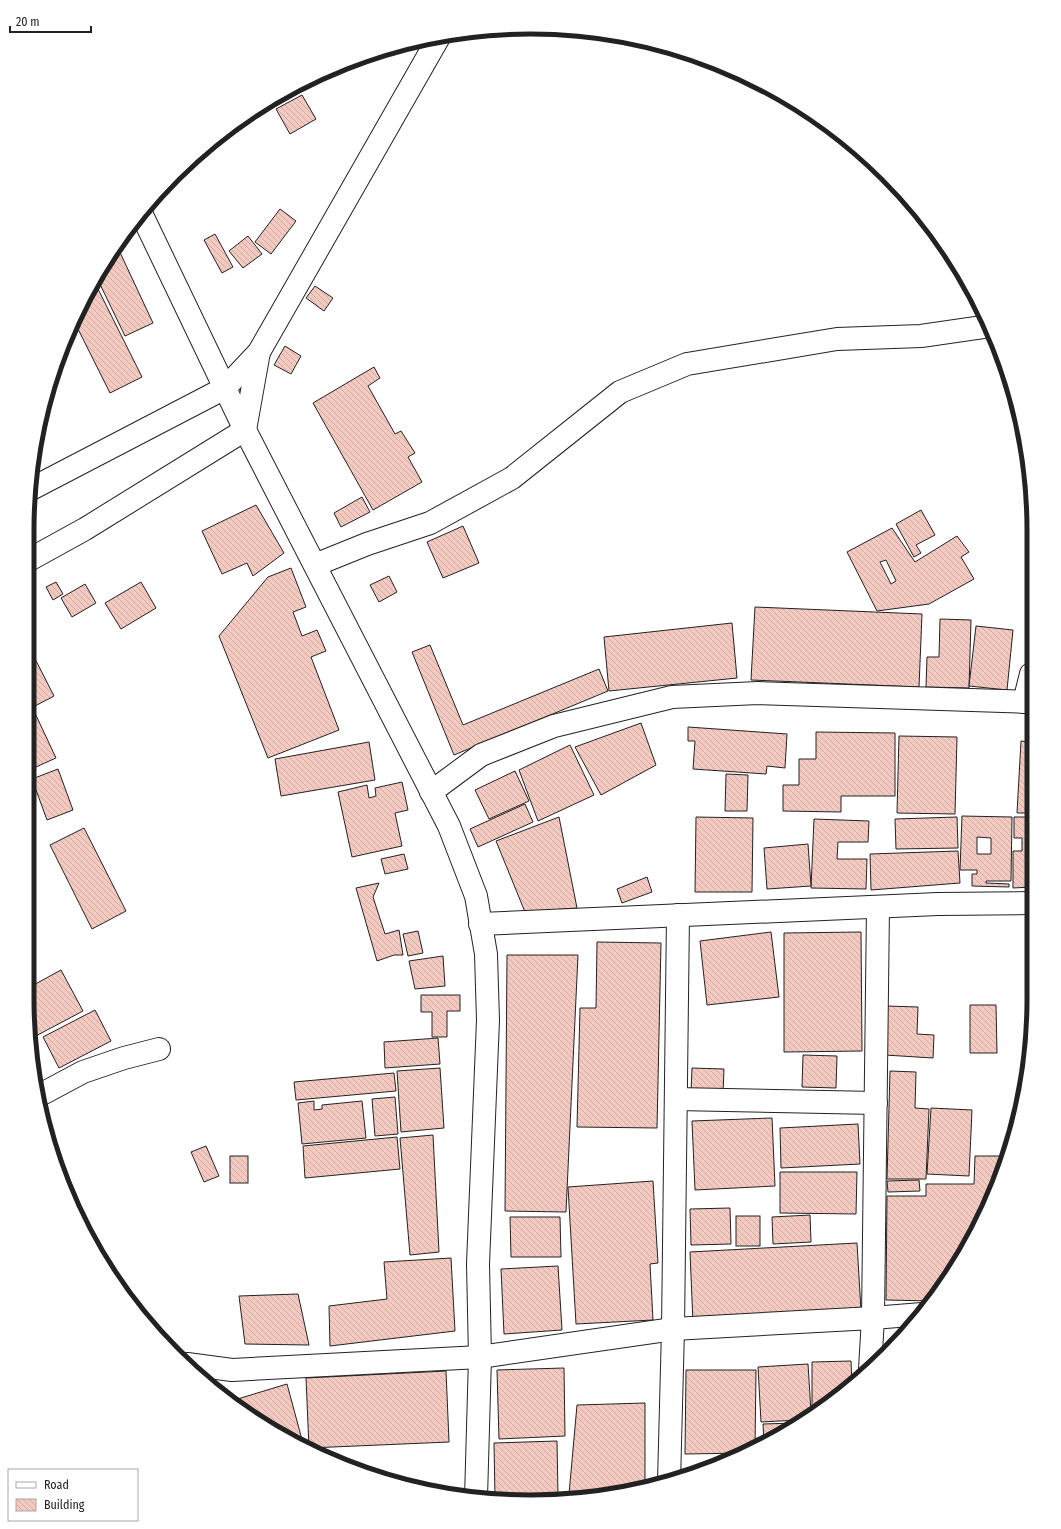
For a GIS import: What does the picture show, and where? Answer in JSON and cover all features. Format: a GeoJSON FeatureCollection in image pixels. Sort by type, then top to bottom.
{"type":"FeatureCollection","features":[{"type":"Feature","properties":{"kind":"street"},"geometry":{"type":"LineString","coordinates":[[36,487],[225,388],[259,352],[435,44]]}},
{"type":"Feature","properties":{"kind":"street"},"geometry":{"type":"LineString","coordinates":[[144,219],[245,430],[449,826],[476,896],[486,954],[488,1020],[478,1264],[480,1357],[476,1492]]}},
{"type":"Feature","properties":{"kind":"street"},"geometry":{"type":"LineString","coordinates":[[313,562],[430,524],[512,478],[620,392],[687,364],[837,339],[921,336],[983,327]]}},
{"type":"Feature","properties":{"kind":"street"},"geometry":{"type":"LineString","coordinates":[[34,557],[85,529],[245,430],[259,352]]}},
{"type":"Feature","properties":{"kind":"street"},"geometry":{"type":"LineString","coordinates":[[431,792],[480,755],[546,729],[672,697],[758,693],[1027,702]]}},
{"type":"Feature","properties":{"kind":"street"},"geometry":{"type":"LineString","coordinates":[[480,924],[938,904],[1027,903]]}},
{"type":"Feature","properties":{"kind":"street"},"geometry":{"type":"LineString","coordinates":[[870,1361],[873,1318],[878,907]]}},
{"type":"Feature","properties":{"kind":"street"},"geometry":{"type":"LineString","coordinates":[[669,1475],[673,1329],[678,915]]}},
{"type":"Feature","properties":{"kind":"street"},"geometry":{"type":"LineString","coordinates":[[44,1093],[83,1072],[124,1058],[159,1049]]}},
{"type":"Feature","properties":{"kind":"street"},"geometry":{"type":"LineString","coordinates":[[676,1099],[876,1103]]}},
{"type":"Feature","properties":{"kind":"street"},"geometry":{"type":"LineString","coordinates":[[195,1365],[227,1369],[298,1368],[480,1357],[673,1329],[913,1315]]}},
{"type":"Feature","properties":{"kind":"street"},"geometry":{"type":"LineString","coordinates":[[209,1377],[227,1369]]}},
{"type":"Feature","properties":{"kind":"building"},"geometry":{"type":"Polygon","coordinates":[[[302,95],[316,119],[290,134],[276,109],[302,95]]]}},
{"type":"Feature","properties":{"kind":"building"},"geometry":{"type":"Polygon","coordinates":[[[280,209],[296,221],[271,254],[255,242],[280,209]]]}},
{"type":"Feature","properties":{"kind":"building"},"geometry":{"type":"Polygon","coordinates":[[[215,234],[233,267],[222,273],[204,240],[215,234]]]}},
{"type":"Feature","properties":{"kind":"building"},"geometry":{"type":"Polygon","coordinates":[[[248,236],[262,254],[243,268],[229,251],[248,236]]]}},
{"type":"Feature","properties":{"kind":"building"},"geometry":{"type":"Polygon","coordinates":[[[120,252],[153,323],[125,336],[100,284],[120,252]]]}},
{"type":"Feature","properties":{"kind":"building"},"geometry":{"type":"Polygon","coordinates":[[[315,286],[333,298],[324,311],[306,298],[315,286]]]}},
{"type":"Feature","properties":{"kind":"building"},"geometry":{"type":"Polygon","coordinates":[[[98,288],[142,377],[110,393],[77,328],[98,288]]]}},
{"type":"Feature","properties":{"kind":"building"},"geometry":{"type":"Polygon","coordinates":[[[285,346],[301,356],[291,374],[274,365],[285,346]]]}},
{"type":"Feature","properties":{"kind":"building"},"geometry":{"type":"Polygon","coordinates":[[[374,367],[380,378],[368,386],[395,434],[401,431],[415,453],[408,457],[422,482],[373,510],[313,403],[374,367]]]}},
{"type":"Feature","properties":{"kind":"building"},"geometry":{"type":"Polygon","coordinates":[[[362,497],[370,512],[341,527],[334,513],[362,497]]]}},
{"type":"Feature","properties":{"kind":"building"},"geometry":{"type":"Polygon","coordinates":[[[256,505],[284,553],[253,576],[247,563],[222,574],[202,531],[256,505]]]}},
{"type":"Feature","properties":{"kind":"building"},"geometry":{"type":"Polygon","coordinates":[[[921,510],[935,535],[916,545],[921,553],[914,557],[896,524],[921,510]]]}},
{"type":"Feature","properties":{"kind":"building"},"geometry":{"type":"Polygon","coordinates":[[[463,526],[479,563],[443,578],[427,542],[463,526]]]}},
{"type":"Feature","properties":{"kind":"building"},"geometry":{"type":"Polygon","coordinates":[[[892,528],[915,562],[957,536],[969,552],[961,557],[974,579],[929,604],[877,611],[847,552],[892,528]],[[886,560],[880,562],[891,584],[896,581],[886,560]]]}},
{"type":"Feature","properties":{"kind":"building"},"geometry":{"type":"Polygon","coordinates":[[[291,568],[306,607],[293,612],[302,636],[317,630],[326,651],[311,657],[339,730],[268,758],[219,636],[268,577],[291,568]]]}},
{"type":"Feature","properties":{"kind":"building"},"geometry":{"type":"Polygon","coordinates":[[[389,576],[397,592],[379,602],[370,585],[389,576]]]}},
{"type":"Feature","properties":{"kind":"building"},"geometry":{"type":"Polygon","coordinates":[[[56,582],[63,594],[53,600],[46,587],[56,582]]]}},
{"type":"Feature","properties":{"kind":"building"},"geometry":{"type":"Polygon","coordinates":[[[141,582],[156,608],[121,629],[105,603],[141,582]]]}},
{"type":"Feature","properties":{"kind":"building"},"geometry":{"type":"Polygon","coordinates":[[[85,584],[96,603],[72,617],[61,598],[85,584]]]}},
{"type":"Feature","properties":{"kind":"building"},"geometry":{"type":"Polygon","coordinates":[[[755,607],[922,614],[919,687],[751,680],[755,607]]]}},
{"type":"Feature","properties":{"kind":"building"},"geometry":{"type":"Polygon","coordinates":[[[940,619],[971,620],[969,688],[926,687],[927,657],[939,657],[940,619]]]}},
{"type":"Feature","properties":{"kind":"building"},"geometry":{"type":"Polygon","coordinates":[[[732,623],[737,678],[609,691],[604,637],[732,623]]]}},
{"type":"Feature","properties":{"kind":"building"},"geometry":{"type":"Polygon","coordinates":[[[976,626],[1013,630],[1007,690],[969,686],[976,626]]]}},
{"type":"Feature","properties":{"kind":"building"},"geometry":{"type":"Polygon","coordinates":[[[430,645],[463,725],[599,669],[608,691],[454,755],[412,652],[430,645]]]}},
{"type":"Feature","properties":{"kind":"building"},"geometry":{"type":"Polygon","coordinates":[[[34,657],[54,696],[35,706],[34,704],[34,657]]]}},
{"type":"Feature","properties":{"kind":"building"},"geometry":{"type":"Polygon","coordinates":[[[34,711],[56,758],[34,768],[34,711]]]}},
{"type":"Feature","properties":{"kind":"building"},"geometry":{"type":"Polygon","coordinates":[[[641,723],[656,765],[601,795],[575,747],[641,723]]]}},
{"type":"Feature","properties":{"kind":"building"},"geometry":{"type":"Polygon","coordinates":[[[688,727],[787,734],[785,768],[767,766],[766,774],[693,769],[695,741],[688,741],[688,727]]]}},
{"type":"Feature","properties":{"kind":"building"},"geometry":{"type":"Polygon","coordinates":[[[816,732],[895,733],[895,796],[841,796],[841,812],[783,811],[783,785],[799,785],[799,759],[816,759],[816,732]]]}},
{"type":"Feature","properties":{"kind":"building"},"geometry":{"type":"Polygon","coordinates":[[[899,736],[957,737],[955,814],[897,813],[899,736]]]}},
{"type":"Feature","properties":{"kind":"building"},"geometry":{"type":"Polygon","coordinates":[[[1021,741],[1027,742],[1027,813],[1017,813],[1021,741]]]}},
{"type":"Feature","properties":{"kind":"building"},"geometry":{"type":"Polygon","coordinates":[[[369,742],[375,780],[281,796],[275,759],[369,742]]]}},
{"type":"Feature","properties":{"kind":"building"},"geometry":{"type":"Polygon","coordinates":[[[570,745],[594,795],[538,821],[519,770],[570,745]]]}},
{"type":"Feature","properties":{"kind":"building"},"geometry":{"type":"Polygon","coordinates":[[[58,769],[73,810],[47,820],[34,784],[34,778],[58,769]]]}},
{"type":"Feature","properties":{"kind":"building"},"geometry":{"type":"Polygon","coordinates":[[[515,771],[529,801],[489,819],[475,790],[515,771]]]}},
{"type":"Feature","properties":{"kind":"building"},"geometry":{"type":"Polygon","coordinates":[[[726,774],[748,775],[747,811],[725,811],[726,774]]]}},
{"type":"Feature","properties":{"kind":"building"},"geometry":{"type":"Polygon","coordinates":[[[402,782],[408,810],[395,813],[402,846],[352,857],[338,792],[367,785],[369,798],[376,796],[375,788],[402,782]]]}},
{"type":"Feature","properties":{"kind":"building"},"geometry":{"type":"Polygon","coordinates":[[[525,804],[533,822],[478,847],[470,829],[525,804]]]}},
{"type":"Feature","properties":{"kind":"building"},"geometry":{"type":"Polygon","coordinates":[[[962,816],[1012,817],[1011,881],[986,881],[986,883],[1009,884],[1009,887],[972,886],[972,874],[977,874],[977,870],[960,870],[962,816]],[[977,837],[977,854],[991,854],[991,838],[977,837]]]}},
{"type":"Feature","properties":{"kind":"building"},"geometry":{"type":"Polygon","coordinates":[[[559,817],[577,908],[525,912],[496,841],[559,817]]]}},
{"type":"Feature","properties":{"kind":"building"},"geometry":{"type":"Polygon","coordinates":[[[696,817],[753,818],[752,892],[695,892],[696,817]]]}},
{"type":"Feature","properties":{"kind":"building"},"geometry":{"type":"Polygon","coordinates":[[[957,817],[958,848],[896,849],[895,819],[957,817]]]}},
{"type":"Feature","properties":{"kind":"building"},"geometry":{"type":"Polygon","coordinates":[[[1014,817],[1027,817],[1027,887],[1013,888],[1013,851],[1022,851],[1022,838],[1014,838],[1014,817]]]}},
{"type":"Feature","properties":{"kind":"building"},"geometry":{"type":"Polygon","coordinates":[[[814,819],[869,821],[868,842],[838,842],[837,859],[867,859],[866,889],[811,888],[814,819]]]}},
{"type":"Feature","properties":{"kind":"building"},"geometry":{"type":"Polygon","coordinates":[[[84,828],[126,911],[92,929],[50,845],[84,828]]]}},
{"type":"Feature","properties":{"kind":"building"},"geometry":{"type":"Polygon","coordinates":[[[808,844],[811,886],[767,889],[764,848],[808,844]]]}},
{"type":"Feature","properties":{"kind":"building"},"geometry":{"type":"Polygon","coordinates":[[[958,851],[960,883],[871,890],[870,854],[958,851]]]}},
{"type":"Feature","properties":{"kind":"building"},"geometry":{"type":"Polygon","coordinates":[[[404,854],[408,869],[385,874],[381,859],[404,854]]]}},
{"type":"Feature","properties":{"kind":"building"},"geometry":{"type":"Polygon","coordinates":[[[647,877],[652,892],[622,903],[617,889],[647,877]]]}},
{"type":"Feature","properties":{"kind":"building"},"geometry":{"type":"Polygon","coordinates":[[[379,883],[373,897],[385,934],[399,930],[403,955],[394,955],[377,961],[356,888],[379,883]]]}},
{"type":"Feature","properties":{"kind":"building"},"geometry":{"type":"Polygon","coordinates":[[[418,931],[423,953],[408,956],[403,934],[418,931]]]}},
{"type":"Feature","properties":{"kind":"building"},"geometry":{"type":"Polygon","coordinates":[[[771,932],[779,997],[707,1005],[700,941],[771,932]]]}},
{"type":"Feature","properties":{"kind":"building"},"geometry":{"type":"Polygon","coordinates":[[[861,932],[862,1051],[784,1052],[784,933],[861,932]]]}},
{"type":"Feature","properties":{"kind":"building"},"geometry":{"type":"Polygon","coordinates":[[[597,942],[661,943],[657,1128],[577,1127],[580,1008],[596,1008],[597,942]]]}},
{"type":"Feature","properties":{"kind":"building"},"geometry":{"type":"Polygon","coordinates":[[[507,955],[578,955],[566,1212],[505,1211],[507,955]]]}},
{"type":"Feature","properties":{"kind":"building"},"geometry":{"type":"Polygon","coordinates":[[[443,956],[445,986],[415,989],[409,961],[443,956]]]}},
{"type":"Feature","properties":{"kind":"building"},"geometry":{"type":"Polygon","coordinates":[[[61,970],[83,1011],[35,1036],[34,985],[61,970]]]}},
{"type":"Feature","properties":{"kind":"building"},"geometry":{"type":"Polygon","coordinates":[[[421,995],[460,995],[460,1011],[447,1011],[447,1037],[432,1037],[432,1012],[421,1012],[421,995]]]}},
{"type":"Feature","properties":{"kind":"building"},"geometry":{"type":"Polygon","coordinates":[[[970,1005],[996,1005],[997,1053],[970,1053],[970,1005]]]}},
{"type":"Feature","properties":{"kind":"building"},"geometry":{"type":"Polygon","coordinates":[[[887,1006],[918,1007],[917,1034],[934,1035],[933,1058],[885,1055],[887,1006]]]}},
{"type":"Feature","properties":{"kind":"building"},"geometry":{"type":"Polygon","coordinates":[[[95,1010],[111,1041],[59,1068],[43,1037],[95,1010]]]}},
{"type":"Feature","properties":{"kind":"building"},"geometry":{"type":"Polygon","coordinates":[[[438,1038],[440,1064],[385,1068],[384,1042],[438,1038]]]}},
{"type":"Feature","properties":{"kind":"building"},"geometry":{"type":"Polygon","coordinates":[[[803,1055],[837,1056],[836,1088],[802,1087],[803,1055]]]}},
{"type":"Feature","properties":{"kind":"building"},"geometry":{"type":"Polygon","coordinates":[[[440,1068],[444,1128],[401,1132],[397,1071],[440,1068]]]}},
{"type":"Feature","properties":{"kind":"building"},"geometry":{"type":"Polygon","coordinates":[[[692,1068],[724,1069],[723,1093],[691,1092],[692,1068]]]}},
{"type":"Feature","properties":{"kind":"building"},"geometry":{"type":"Polygon","coordinates":[[[890,1071],[916,1072],[915,1108],[929,1109],[926,1179],[887,1179],[890,1071]]]}},
{"type":"Feature","properties":{"kind":"building"},"geometry":{"type":"Polygon","coordinates":[[[394,1073],[396,1091],[296,1100],[294,1082],[394,1073]]]}},
{"type":"Feature","properties":{"kind":"building"},"geometry":{"type":"Polygon","coordinates":[[[395,1097],[398,1134],[375,1136],[372,1099],[395,1097]]]}},
{"type":"Feature","properties":{"kind":"building"},"geometry":{"type":"Polygon","coordinates":[[[314,1101],[314,1110],[322,1109],[322,1105],[362,1101],[366,1138],[302,1144],[298,1103],[314,1101]]]}},
{"type":"Feature","properties":{"kind":"building"},"geometry":{"type":"Polygon","coordinates":[[[931,1108],[972,1110],[969,1176],[927,1174],[931,1108]]]}},
{"type":"Feature","properties":{"kind":"building"},"geometry":{"type":"Polygon","coordinates":[[[772,1118],[775,1186],[695,1190],[692,1121],[772,1118]]]}},
{"type":"Feature","properties":{"kind":"building"},"geometry":{"type":"Polygon","coordinates":[[[858,1124],[860,1164],[781,1168],[780,1128],[858,1124]]]}},
{"type":"Feature","properties":{"kind":"building"},"geometry":{"type":"Polygon","coordinates":[[[433,1135],[439,1252],[410,1255],[400,1138],[433,1135]]]}},
{"type":"Feature","properties":{"kind":"building"},"geometry":{"type":"Polygon","coordinates":[[[397,1137],[400,1169],[305,1178],[303,1146],[397,1137]]]}},
{"type":"Feature","properties":{"kind":"building"},"geometry":{"type":"Polygon","coordinates":[[[206,1146],[219,1176],[204,1182],[191,1152],[206,1146]]]}},
{"type":"Feature","properties":{"kind":"building"},"geometry":{"type":"Polygon","coordinates":[[[230,1156],[248,1156],[248,1183],[230,1183],[230,1156]]]}},
{"type":"Feature","properties":{"kind":"building"},"geometry":{"type":"Polygon","coordinates":[[[975,1156],[1002,1156],[976,1218],[960,1247],[924,1301],[886,1300],[887,1196],[926,1196],[926,1184],[974,1184],[975,1156]]]}},
{"type":"Feature","properties":{"kind":"building"},"geometry":{"type":"Polygon","coordinates":[[[780,1172],[857,1172],[856,1214],[780,1213],[780,1172]]]}},
{"type":"Feature","properties":{"kind":"building"},"geometry":{"type":"Polygon","coordinates":[[[919,1180],[920,1191],[888,1192],[887,1181],[919,1180]]]}},
{"type":"Feature","properties":{"kind":"building"},"geometry":{"type":"Polygon","coordinates":[[[653,1181],[658,1263],[650,1264],[653,1320],[576,1324],[568,1187],[653,1181]]]}},
{"type":"Feature","properties":{"kind":"building"},"geometry":{"type":"Polygon","coordinates":[[[730,1208],[731,1244],[691,1245],[690,1209],[730,1208]]]}},
{"type":"Feature","properties":{"kind":"building"},"geometry":{"type":"Polygon","coordinates":[[[810,1215],[811,1242],[773,1244],[772,1217],[810,1215]]]}},
{"type":"Feature","properties":{"kind":"building"},"geometry":{"type":"Polygon","coordinates":[[[736,1216],[760,1216],[760,1246],[736,1246],[736,1216]]]}},
{"type":"Feature","properties":{"kind":"building"},"geometry":{"type":"Polygon","coordinates":[[[510,1217],[560,1217],[561,1257],[511,1257],[510,1217]]]}},
{"type":"Feature","properties":{"kind":"building"},"geometry":{"type":"Polygon","coordinates":[[[857,1243],[861,1311],[693,1323],[690,1252],[857,1243]]]}},
{"type":"Feature","properties":{"kind":"building"},"geometry":{"type":"Polygon","coordinates":[[[451,1258],[455,1331],[330,1346],[329,1306],[387,1299],[384,1262],[451,1258]]]}},
{"type":"Feature","properties":{"kind":"building"},"geometry":{"type":"Polygon","coordinates":[[[558,1266],[562,1330],[504,1334],[501,1269],[558,1266]]]}},
{"type":"Feature","properties":{"kind":"building"},"geometry":{"type":"Polygon","coordinates":[[[298,1294],[309,1345],[245,1344],[239,1296],[298,1294]]]}},
{"type":"Feature","properties":{"kind":"building"},"geometry":{"type":"Polygon","coordinates":[[[851,1361],[852,1377],[812,1407],[812,1362],[851,1361]]]}},
{"type":"Feature","properties":{"kind":"building"},"geometry":{"type":"Polygon","coordinates":[[[808,1364],[811,1408],[791,1420],[761,1422],[758,1367],[808,1364]]]}},
{"type":"Feature","properties":{"kind":"building"},"geometry":{"type":"Polygon","coordinates":[[[564,1368],[565,1436],[499,1439],[497,1370],[564,1368]]]}},
{"type":"Feature","properties":{"kind":"building"},"geometry":{"type":"Polygon","coordinates":[[[686,1370],[756,1370],[755,1441],[729,1453],[685,1454],[686,1370]]]}},
{"type":"Feature","properties":{"kind":"building"},"geometry":{"type":"Polygon","coordinates":[[[446,1371],[449,1442],[319,1448],[309,1443],[306,1378],[446,1371]]]}},
{"type":"Feature","properties":{"kind":"building"},"geometry":{"type":"Polygon","coordinates":[[[287,1384],[302,1439],[282,1428],[238,1399],[287,1384]]]}},
{"type":"Feature","properties":{"kind":"building"},"geometry":{"type":"Polygon","coordinates":[[[645,1403],[645,1481],[595,1491],[569,1493],[577,1405],[645,1403]]]}},
{"type":"Feature","properties":{"kind":"building"},"geometry":{"type":"Polygon","coordinates":[[[787,1423],[764,1436],[763,1424],[787,1423]]]}},
{"type":"Feature","properties":{"kind":"building"},"geometry":{"type":"Polygon","coordinates":[[[557,1441],[558,1494],[495,1494],[494,1443],[557,1441]]]}}]}
